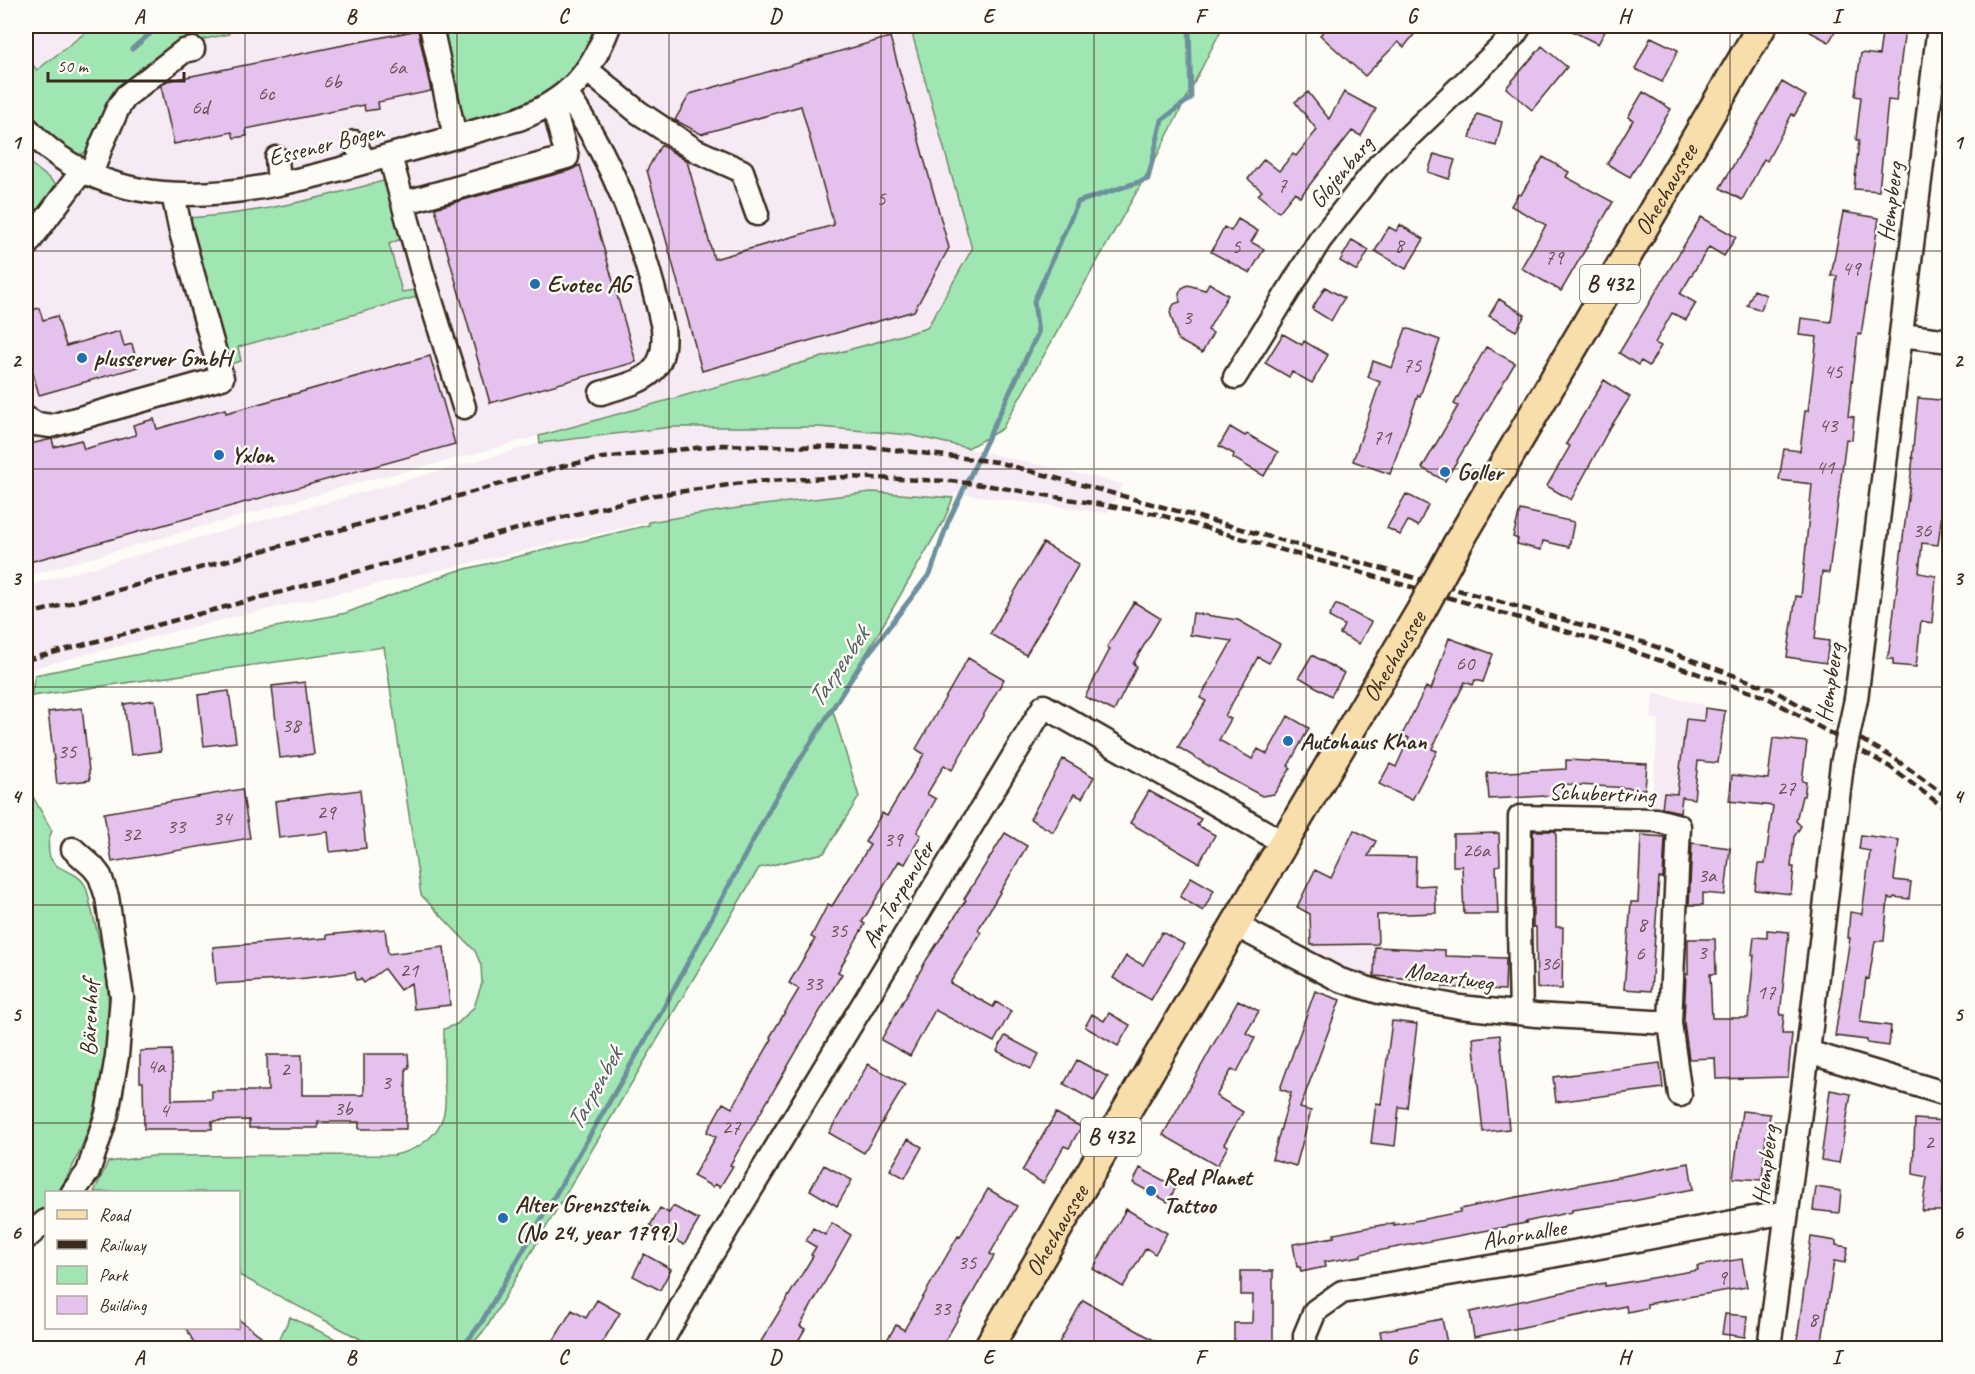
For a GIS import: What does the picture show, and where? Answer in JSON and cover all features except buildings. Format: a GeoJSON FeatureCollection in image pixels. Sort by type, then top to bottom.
{"type":"FeatureCollection","features":[{"type":"Feature","properties":{"kind":"main road","name":"Ohechaussee"},"geometry":{"type":"LineString","coordinates":[[988,1348],[1762,26]]}},
{"type":"Feature","properties":{"kind":"street"},"geometry":{"type":"LineString","coordinates":[[431,26],[455,136]]}},
{"type":"Feature","properties":{"kind":"street","name":"Essener Bogen"},"geometry":{"type":"LineString","coordinates":[[26,129],[50,151],[86,173],[133,189],[173,194],[232,192],[279,184],[390,156],[519,118],[560,98],[587,70],[598,53],[609,26]]}},
{"type":"Feature","properties":{"kind":"street","name":"Glojenbarg"},"geometry":{"type":"LineString","coordinates":[[1235,377],[1320,240],[1379,165],[1514,35],[1520,26]]}},
{"type":"Feature","properties":{"kind":"street","name":"Hempberg"},"geometry":{"type":"LineString","coordinates":[[1768,1348],[1808,1052],[1842,764],[1856,699],[1939,26]]}},
{"type":"Feature","properties":{"kind":"street"},"geometry":{"type":"LineString","coordinates":[[26,246],[86,173],[126,96],[184,51],[192,49]]}},
{"type":"Feature","properties":{"kind":"street"},"geometry":{"type":"LineString","coordinates":[[587,70],[638,112],[695,150],[742,171],[757,214]]}},
{"type":"Feature","properties":{"kind":"street"},"geometry":{"type":"LineString","coordinates":[[403,203],[567,156],[560,98]]}},
{"type":"Feature","properties":{"kind":"street"},"geometry":{"type":"LineString","coordinates":[[560,98],[587,122],[611,169],[638,238],[663,328],[663,355],[651,375],[644,380],[601,393]]}},
{"type":"Feature","properties":{"kind":"street"},"geometry":{"type":"LineString","coordinates":[[354,142],[365,162]]}},
{"type":"Feature","properties":{"kind":"street"},"geometry":{"type":"LineString","coordinates":[[390,156],[422,272],[464,407]]}},
{"type":"Feature","properties":{"kind":"street"},"geometry":{"type":"LineString","coordinates":[[277,158],[279,184]]}},
{"type":"Feature","properties":{"kind":"street"},"geometry":{"type":"LineString","coordinates":[[26,418],[36,424],[51,426],[222,378],[181,232],[173,194]]}},
{"type":"Feature","properties":{"kind":"street"},"geometry":{"type":"LineString","coordinates":[[1901,334],[1950,341]]}},
{"type":"Feature","properties":{"kind":"street","name":"Am Tarpenufer"},"geometry":{"type":"LineString","coordinates":[[658,1348],[708,1260],[1044,706],[1284,843]]}},
{"type":"Feature","properties":{"kind":"street","name":"Schubertring"},"geometry":{"type":"LineString","coordinates":[[1521,1013],[1520,817],[1656,820],[1679,826],[1670,1023],[1680,1095]]}},
{"type":"Feature","properties":{"kind":"street","name":"Bärenhof"},"geometry":{"type":"LineString","coordinates":[[73,849],[100,876],[107,897],[122,997],[117,1056],[107,1114],[88,1172],[74,1191]]}},
{"type":"Feature","properties":{"kind":"street","name":"Mozartweg"},"geometry":{"type":"LineString","coordinates":[[1234,925],[1340,980],[1369,989],[1460,1007],[1670,1023]]}},
{"type":"Feature","properties":{"kind":"street"},"geometry":{"type":"LineString","coordinates":[[1808,1052],[1950,1095]]}},
{"type":"Feature","properties":{"kind":"street","name":"Ahornallee"},"geometry":{"type":"LineString","coordinates":[[1305,1348],[1305,1335],[1315,1311],[1342,1292],[1525,1261],[1786,1212]]}},
{"type":"Feature","properties":{"kind":"street"},"geometry":{"type":"LineString","coordinates":[[26,1238],[45,1222]]}},
{"type":"Feature","properties":{"kind":"shaded area"},"geometry":{"type":"Polygon","coordinates":[[[26,26],[910,26],[972,249],[927,329],[455,459],[369,480],[26,576],[26,26]]]}},
{"type":"Feature","properties":{"kind":"shaded area"},"geometry":{"type":"Polygon","coordinates":[[[672,427],[819,427],[910,435],[1123,484],[1107,513],[955,493],[953,498],[872,492],[738,508],[648,522],[196,626],[26,670],[26,586],[540,443],[672,427]]]}},
{"type":"Feature","properties":{"kind":"shaded area"},"geometry":{"type":"Polygon","coordinates":[[[1653,693],[1704,705],[1705,708],[1704,721],[1686,720],[1677,794],[1664,793],[1662,810],[1651,809],[1659,719],[1651,719],[1653,693]]]}},
{"type":"Feature","properties":{"kind":"shaded area"},"geometry":{"type":"Polygon","coordinates":[[[1378,944],[1375,947],[1374,978],[1340,971],[1306,954],[1311,945],[1378,944]]]}},
{"type":"Feature","properties":{"kind":"green space"},"geometry":{"type":"Polygon","coordinates":[[[94,26],[228,26],[229,34],[191,42],[91,148],[76,155],[43,132],[26,114],[26,62],[29,60],[37,70],[94,26]]]}},
{"type":"Feature","properties":{"kind":"green space"},"geometry":{"type":"Polygon","coordinates":[[[438,26],[600,26],[590,49],[558,87],[517,109],[471,122],[464,121],[460,117],[438,26]]]}},
{"type":"Feature","properties":{"kind":"green space"},"geometry":{"type":"Polygon","coordinates":[[[910,26],[1223,26],[1157,156],[1002,429],[968,448],[910,435],[819,427],[672,427],[540,443],[539,436],[927,328],[972,249],[910,26]]]}},
{"type":"Feature","properties":{"kind":"green space"},"geometry":{"type":"Polygon","coordinates":[[[26,160],[56,184],[26,227],[26,160]]]}},
{"type":"Feature","properties":{"kind":"green space"},"geometry":{"type":"Polygon","coordinates":[[[387,180],[403,238],[389,244],[402,292],[414,290],[416,297],[238,347],[241,361],[227,365],[188,218],[239,213],[289,204],[387,180]]]}},
{"type":"Feature","properties":{"kind":"green space"},"geometry":{"type":"Polygon","coordinates":[[[872,492],[953,498],[944,520],[833,711],[859,797],[824,853],[759,868],[487,1327],[469,1348],[360,1348],[362,1340],[240,1276],[240,1191],[94,1191],[108,1162],[153,1156],[394,1155],[413,1149],[435,1132],[444,1114],[444,1029],[457,1024],[474,1007],[482,983],[481,965],[475,951],[421,895],[384,647],[31,696],[35,675],[346,613],[453,572],[649,525],[648,522],[738,508],[872,492]]]}},
{"type":"Feature","properties":{"kind":"green space"},"geometry":{"type":"Polygon","coordinates":[[[26,773],[27,786],[52,831],[48,844],[51,859],[55,864],[81,880],[86,887],[103,955],[108,1014],[102,1078],[84,1140],[59,1191],[45,1191],[45,1208],[26,1226],[26,773]]]}},
{"type":"Feature","properties":{"kind":"green space"},"geometry":{"type":"Polygon","coordinates":[[[290,1317],[338,1340],[333,1348],[286,1348],[277,1344],[290,1317]]]}},
{"type":"Feature","properties":{"kind":"waterway"},"geometry":{"type":"LineString","coordinates":[[132,49],[159,26]]}},
{"type":"Feature","properties":{"kind":"waterway","name":"Tarpenbek"},"geometry":{"type":"LineString","coordinates":[[462,1348],[481,1323],[662,1011],[775,799],[862,662],[931,572],[948,522],[1038,333],[1034,301],[1078,202],[1148,179],[1162,120],[1191,98],[1189,26]]}},
{"type":"Feature","properties":{"kind":"railway"},"geometry":{"type":"LineString","coordinates":[[26,615],[347,528],[559,467],[602,458],[722,445],[879,448],[997,462],[1646,643],[1771,689],[1894,758],[1950,799]]}},
{"type":"Feature","properties":{"kind":"railway"},"geometry":{"type":"LineString","coordinates":[[26,660],[648,496],[750,482],[845,477],[951,481],[1157,514],[1621,647],[1768,698],[1890,767],[1950,812]]}},
{"type":"Feature","properties":{"kind":"place","name":"Evotec AG"},"geometry":{"type":"Point","coordinates":[535,284]}},
{"type":"Feature","properties":{"kind":"place","name":"plusserver GmbH"},"geometry":{"type":"Point","coordinates":[82,358]}},
{"type":"Feature","properties":{"kind":"place","name":"Yxlon"},"geometry":{"type":"Point","coordinates":[219,455]}},
{"type":"Feature","properties":{"kind":"place","name":"Goller"},"geometry":{"type":"Point","coordinates":[1445,472]}},
{"type":"Feature","properties":{"kind":"place","name":"Autohaus Khan"},"geometry":{"type":"Point","coordinates":[1288,741]}},
{"type":"Feature","properties":{"kind":"place","name":"Red Planet Tattoo"},"geometry":{"type":"Point","coordinates":[1151,1191]}},
{"type":"Feature","properties":{"kind":"place","name":"Alter Grenzstein (No 24, year 1799)"},"geometry":{"type":"Point","coordinates":[503,1218]}}]}
